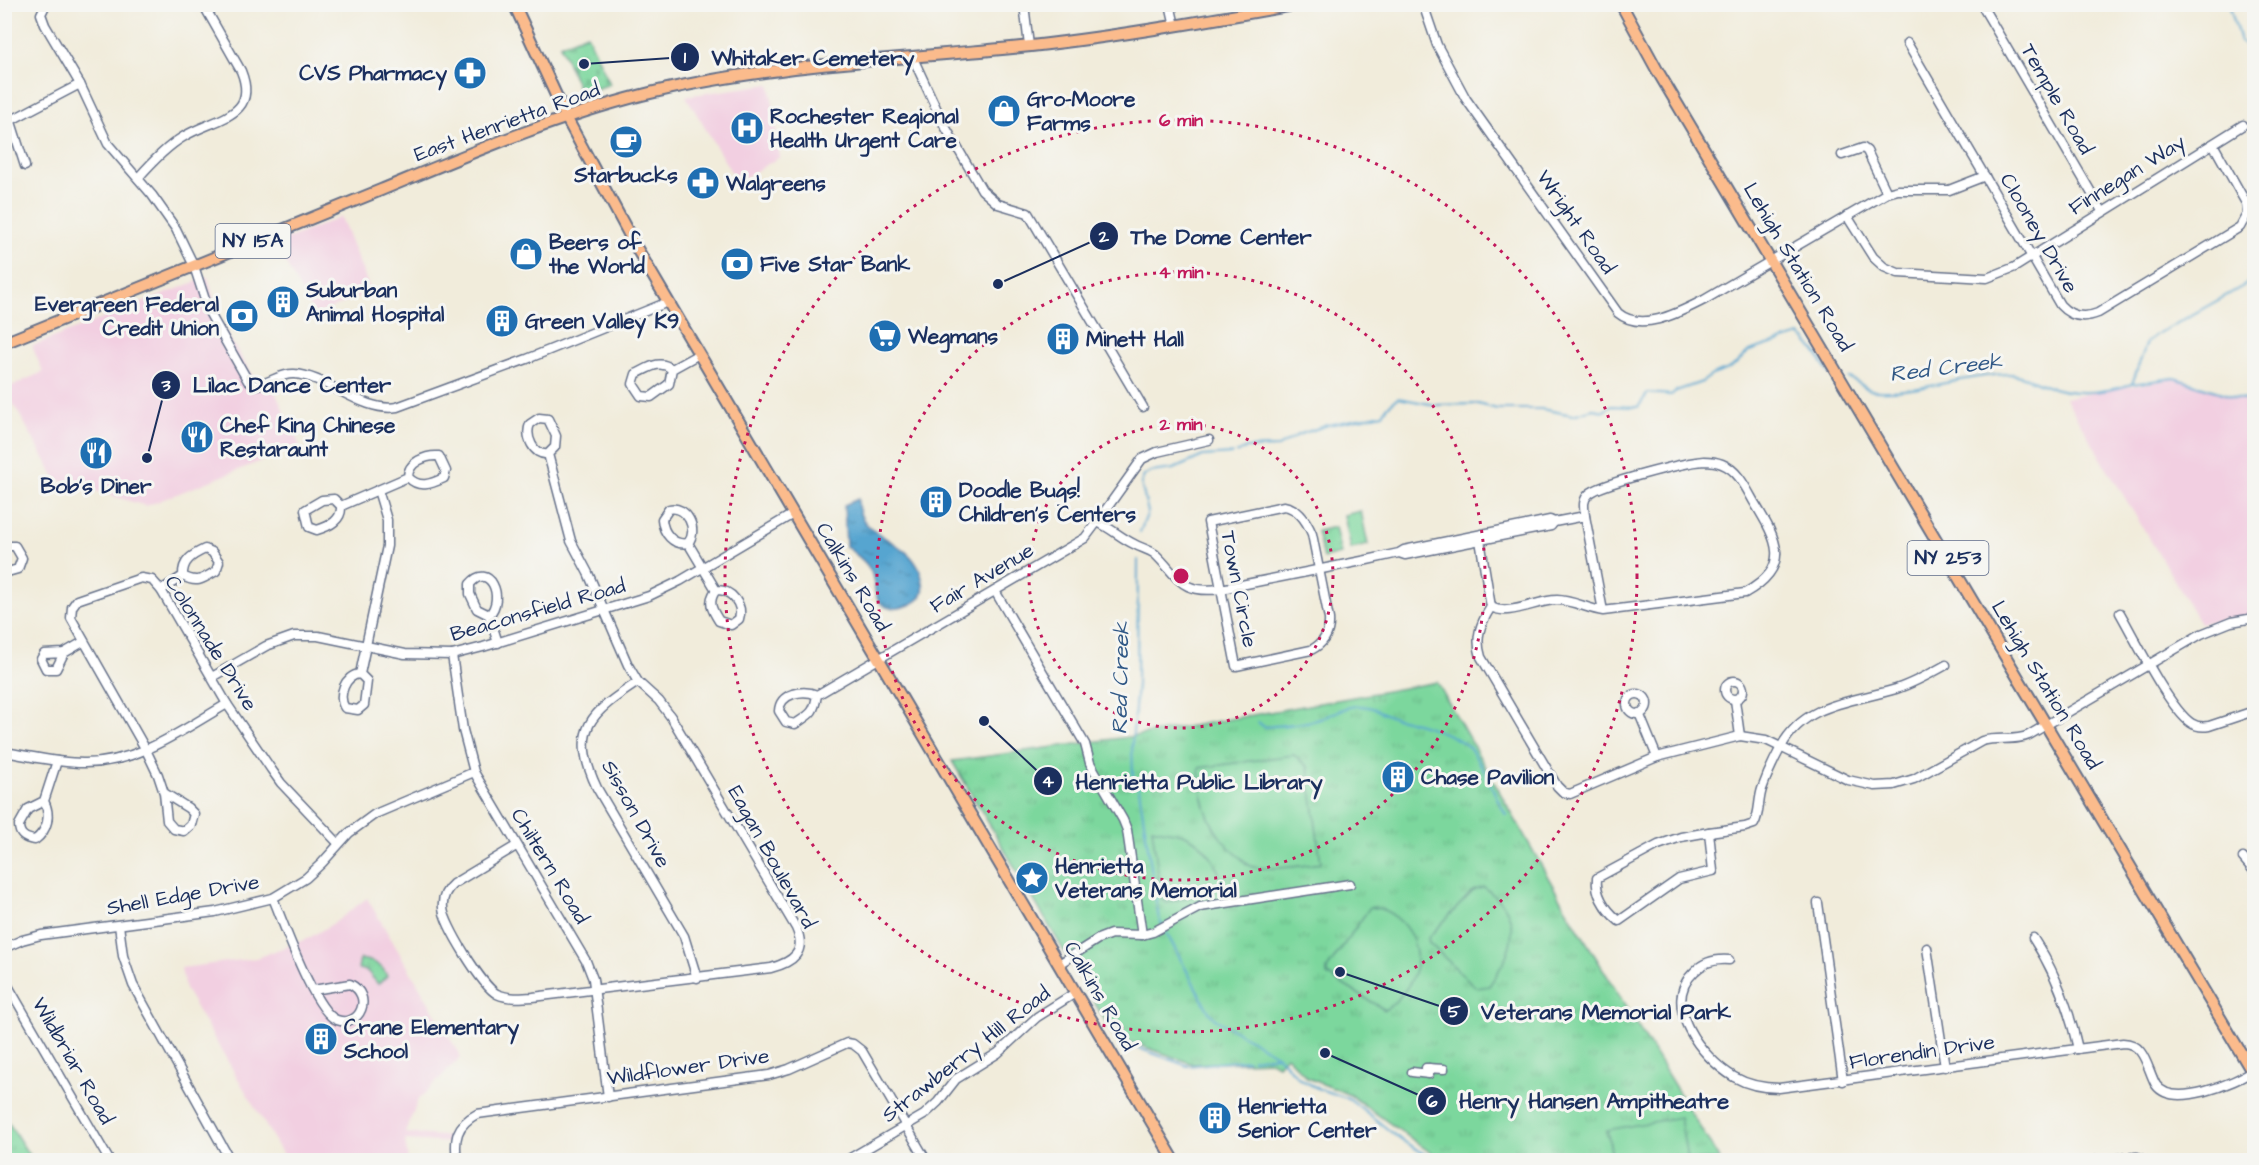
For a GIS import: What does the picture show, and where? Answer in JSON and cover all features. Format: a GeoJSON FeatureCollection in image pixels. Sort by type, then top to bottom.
{"type":"FeatureCollection","features":[{"type":"Feature","properties":{"kind":"main road","name":"Calkins Road"},"geometry":{"type":"LineString","coordinates":[[514,4],[566,117],[668,302],[1174,1161]]}},
{"type":"Feature","properties":{"kind":"main road","name":"East Henrietta Road"},"geometry":{"type":"LineString","coordinates":[[4,343],[534,128],[640,96],[707,81],[804,68],[1029,46],[1175,26],[1299,4]]}},
{"type":"Feature","properties":{"kind":"main road","name":"Lehigh Station Road"},"geometry":{"type":"LineString","coordinates":[[1622,4],[1646,51],[2254,1072]]}},
{"type":"Feature","properties":{"kind":"street"},"geometry":{"type":"LineString","coordinates":[[46,4],[41,14],[42,19],[80,84],[108,144],[138,178],[176,229],[194,266],[209,312],[248,381],[254,385],[295,374],[383,408],[397,407],[527,359],[668,302]]}},
{"type":"Feature","properties":{"kind":"street"},"geometry":{"type":"LineString","coordinates":[[138,178],[169,146],[199,128],[235,112],[245,99],[246,81],[203,4]]}},
{"type":"Feature","properties":{"kind":"street"},"geometry":{"type":"LineString","coordinates":[[1024,4],[1029,46]]}},
{"type":"Feature","properties":{"kind":"street"},"geometry":{"type":"LineString","coordinates":[[1170,4],[1175,26]]}},
{"type":"Feature","properties":{"kind":"street","name":"Wright Road"},"geometry":{"type":"LineString","coordinates":[[1423,4],[1437,45],[1466,99],[1618,313],[1624,318],[1639,322],[1688,309],[1887,193]]}},
{"type":"Feature","properties":{"kind":"street","name":"Temple Road"},"geometry":{"type":"LineString","coordinates":[[1981,4],[2103,211]]}},
{"type":"Feature","properties":{"kind":"street","name":"Clooney Drive"},"geometry":{"type":"LineString","coordinates":[[1907,43],[2063,309],[2071,314],[2086,316],[2098,313],[2236,229],[2245,218],[2247,203],[2213,144]]}},
{"type":"Feature","properties":{"kind":"street"},"geometry":{"type":"LineString","coordinates":[[913,58],[943,123],[982,190],[998,204],[1028,213],[1143,407]]}},
{"type":"Feature","properties":{"kind":"street"},"geometry":{"type":"LineString","coordinates":[[25,166],[8,123],[80,84]]}},
{"type":"Feature","properties":{"kind":"street","name":"Finnegan Way"},"geometry":{"type":"LineString","coordinates":[[1847,216],[1873,257],[1884,267],[1898,273],[1987,278],[1999,275],[2031,256],[2243,125]]}},
{"type":"Feature","properties":{"kind":"street"},"geometry":{"type":"LineString","coordinates":[[1842,155],[1863,148],[1867,151],[1887,193],[1898,190],[1949,190],[1985,176]]}},
{"type":"Feature","properties":{"kind":"street"},"geometry":{"type":"LineString","coordinates":[[672,369],[660,363],[654,365],[636,374],[633,384],[641,396],[651,397],[669,384],[672,369],[699,354]]}},
{"type":"Feature","properties":{"kind":"street","name":"Fair Avenue"},"geometry":{"type":"LineString","coordinates":[[817,695],[1085,538],[1142,459],[1158,452],[1209,440]]}},
{"type":"Feature","properties":{"kind":"street","name":"Eagan Boulevard"},"geometry":{"type":"LineString","coordinates":[[516,846],[449,888],[443,901],[446,919],[481,979],[496,994],[518,999],[697,978],[781,965],[797,954],[800,948],[799,936],[671,717],[660,701],[638,682],[628,665],[571,541],[548,454]]}},
{"type":"Feature","properties":{"kind":"street"},"geometry":{"type":"LineString","coordinates":[[439,456],[446,471],[444,478],[423,485],[417,484],[408,477],[408,471],[415,463],[429,457],[439,456]]}},
{"type":"Feature","properties":{"kind":"street"},"geometry":{"type":"LineString","coordinates":[[1491,607],[1502,610],[1560,600],[1603,611],[1745,593],[1764,582],[1773,569],[1776,552],[1773,533],[1739,477],[1723,464],[1706,461],[1682,465],[1596,489],[1588,495],[1584,501],[1585,516],[1603,611]]}},
{"type":"Feature","properties":{"kind":"street"},"geometry":{"type":"LineString","coordinates":[[341,506],[408,477]]}},
{"type":"Feature","properties":{"kind":"street"},"geometry":{"type":"LineString","coordinates":[[360,674],[388,534],[387,519],[378,490]]}},
{"type":"Feature","properties":{"kind":"street"},"geometry":{"type":"LineString","coordinates":[[329,498],[334,499],[341,506],[342,512],[338,520],[317,530],[309,526],[304,515],[307,507],[329,498]]}},
{"type":"Feature","properties":{"kind":"street","name":"Town Circle"},"geometry":{"type":"LineString","coordinates":[[1284,506],[1293,508],[1308,525],[1312,534],[1319,569],[1329,623],[1327,635],[1321,643],[1311,650],[1236,666],[1208,522],[1284,506]]}},
{"type":"Feature","properties":{"kind":"street"},"geometry":{"type":"LineString","coordinates":[[669,509],[681,510],[692,526],[691,539],[688,543],[682,544],[674,541],[663,527],[662,519],[669,509]]}},
{"type":"Feature","properties":{"kind":"street","name":"Beaconsfield Road"},"geometry":{"type":"LineString","coordinates":[[212,677],[266,646],[294,636],[318,636],[405,654],[452,655],[498,643],[648,596],[702,568],[793,514]]}},
{"type":"Feature","properties":{"kind":"street"},"geometry":{"type":"LineString","coordinates":[[1097,522],[1154,553],[1179,581],[1192,589],[1206,591],[1550,520],[1554,522],[1585,516]]}},
{"type":"Feature","properties":{"kind":"street"},"geometry":{"type":"LineString","coordinates":[[1399,553],[1405,555],[1551,526],[1554,522]]}},
{"type":"Feature","properties":{"kind":"street"},"geometry":{"type":"LineString","coordinates":[[1480,540],[1491,607],[1483,619],[1478,636],[1481,657],[1557,786],[1563,792],[1570,794],[1657,757],[1740,736],[1766,740],[1848,780],[1867,785],[1885,786],[1914,779],[1982,741],[2024,738],[2201,634],[2231,622],[2254,618]]}},
{"type":"Feature","properties":{"kind":"street"},"geometry":{"type":"LineString","coordinates":[[688,543],[716,590]]}},
{"type":"Feature","properties":{"kind":"street"},"geometry":{"type":"LineString","coordinates":[[4,546],[15,546],[22,558],[18,569],[4,573]]}},
{"type":"Feature","properties":{"kind":"street"},"geometry":{"type":"LineString","coordinates":[[205,549],[212,552],[219,562],[216,571],[201,580],[192,581],[183,576],[187,560],[205,549]]}},
{"type":"Feature","properties":{"kind":"street"},"geometry":{"type":"LineString","coordinates":[[161,590],[183,576]]}},
{"type":"Feature","properties":{"kind":"street","name":"Colonnade Drive"},"geometry":{"type":"LineString","coordinates":[[164,793],[194,814],[191,825],[184,831],[174,829],[167,821],[164,793],[159,775],[71,618],[72,607],[77,600],[141,578],[152,580],[161,590],[227,704],[281,783],[338,843]]}},
{"type":"Feature","properties":{"kind":"street"},"geometry":{"type":"LineString","coordinates":[[995,591],[1085,744],[1090,763],[1123,820],[1142,935]]}},
{"type":"Feature","properties":{"kind":"street"},"geometry":{"type":"LineString","coordinates":[[2120,613],[2149,663],[2187,720],[2198,726],[2209,726],[2254,711]]}},
{"type":"Feature","properties":{"kind":"street"},"geometry":{"type":"LineString","coordinates":[[489,615],[498,643]]}},
{"type":"Feature","properties":{"kind":"street"},"geometry":{"type":"LineString","coordinates":[[64,653],[83,642]]}},
{"type":"Feature","properties":{"kind":"street","name":"Chiltern Road"},"geometry":{"type":"LineString","coordinates":[[452,655],[463,730],[474,772],[586,962],[593,979],[608,1097]]}},
{"type":"Feature","properties":{"kind":"street"},"geometry":{"type":"LineString","coordinates":[[1709,832],[1713,871],[1679,879],[1619,921],[1609,913],[1596,888],[1597,878],[1658,845],[1681,837],[1709,832],[1745,827],[1754,824],[1761,791],[1781,746],[1795,727],[1812,713],[1833,705],[1905,686],[1946,665]]}},
{"type":"Feature","properties":{"kind":"street","name":"Sisson Drive"},"geometry":{"type":"LineString","coordinates":[[638,682],[603,706],[594,715],[588,726],[586,738],[587,763],[597,788],[684,936],[697,978]]}},
{"type":"Feature","properties":{"kind":"street"},"geometry":{"type":"LineString","coordinates":[[805,691],[817,695],[815,709],[812,713],[795,724],[786,722],[779,711],[781,703],[799,692],[805,691]]}},
{"type":"Feature","properties":{"kind":"street"},"geometry":{"type":"LineString","coordinates":[[1735,700],[1740,736]]}},
{"type":"Feature","properties":{"kind":"street"},"geometry":{"type":"LineString","coordinates":[[4,752],[57,761],[92,763],[115,760],[146,750],[227,704]]}},
{"type":"Feature","properties":{"kind":"street"},"geometry":{"type":"LineString","coordinates":[[1640,713],[1657,757]]}},
{"type":"Feature","properties":{"kind":"street"},"geometry":{"type":"LineString","coordinates":[[44,801],[33,806],[23,815],[19,830],[25,837],[35,840],[42,833],[48,816],[44,801],[57,761]]}},
{"type":"Feature","properties":{"kind":"street","name":"Shell Edge Drive"},"geometry":{"type":"LineString","coordinates":[[4,948],[41,935],[215,912],[273,898],[306,878],[359,824],[386,808],[474,772]]}},
{"type":"Feature","properties":{"kind":"street"},"geometry":{"type":"LineString","coordinates":[[2243,858],[2254,871]]}},
{"type":"Feature","properties":{"kind":"street"},"geometry":{"type":"LineString","coordinates":[[1059,964],[1098,939],[1111,934],[1142,935],[1153,932],[1206,905],[1350,884]]}},
{"type":"Feature","properties":{"kind":"street"},"geometry":{"type":"LineString","coordinates":[[273,898],[312,990],[328,1014],[337,1020],[347,1021],[356,1017],[363,1009],[363,999],[355,986],[350,984],[344,983],[312,990]]}},
{"type":"Feature","properties":{"kind":"street"},"geometry":{"type":"LineString","coordinates":[[1818,903],[1843,1081]]}},
{"type":"Feature","properties":{"kind":"street"},"geometry":{"type":"LineString","coordinates":[[119,925],[123,956],[133,985],[230,1161]]}},
{"type":"Feature","properties":{"kind":"street"},"geometry":{"type":"LineString","coordinates":[[2033,938],[2063,992],[2078,1049]]}},
{"type":"Feature","properties":{"kind":"street"},"geometry":{"type":"LineString","coordinates":[[1927,948],[1945,1067]]}},
{"type":"Feature","properties":{"kind":"street","name":"Florendin Drive"},"geometry":{"type":"LineString","coordinates":[[1729,960],[1716,959],[1698,968],[1687,978],[1680,993],[1682,1011],[1686,1021],[1710,1056],[1733,1076],[1744,1082],[1767,1088],[1843,1081],[2123,1043],[2134,1044],[2142,1054],[2159,1089],[2169,1094],[2197,1092],[2226,1086],[2254,1072]]}},
{"type":"Feature","properties":{"kind":"street","name":"Wildbriar Road"},"geometry":{"type":"LineString","coordinates":[[4,979],[110,1161]]}},
{"type":"Feature","properties":{"kind":"street","name":"Strawberry Hill Road"},"geometry":{"type":"LineString","coordinates":[[847,1161],[906,1127],[938,1102],[956,1079],[998,1053],[1037,1017],[1075,993]]}},
{"type":"Feature","properties":{"kind":"street","name":"Wildflower Drive"},"geometry":{"type":"LineString","coordinates":[[457,1161],[455,1144],[458,1131],[465,1122],[477,1114],[769,1076],[843,1044],[850,1044],[862,1051],[926,1161]]}},
{"type":"Feature","properties":{"kind":"street"},"geometry":{"type":"LineString","coordinates":[[1412,1072],[1412,1074],[1429,1074],[1428,1068],[1443,1069]]}},
{"type":"Feature","properties":{"kind":"street"},"geometry":{"type":"LineString","coordinates":[[2097,1161],[2137,1157],[2145,1161]]}},
{"type":"Feature","properties":{"kind":"shaded area"},"geometry":{"type":"Polygon","coordinates":[[[770,84],[780,157],[737,182],[686,96],[770,84]]]}},
{"type":"Feature","properties":{"kind":"shaded area"},"geometry":{"type":"Polygon","coordinates":[[[341,217],[371,292],[314,315],[275,244],[341,217]]]}},
{"type":"Feature","properties":{"kind":"shaded area"},"geometry":{"type":"Polygon","coordinates":[[[208,277],[221,325],[255,379],[275,392],[300,446],[146,506],[56,479],[5,389],[43,372],[32,346],[208,277]]]}},
{"type":"Feature","properties":{"kind":"shaded area"},"geometry":{"type":"Polygon","coordinates":[[[2179,378],[2254,405],[2254,615],[2200,623],[2065,398],[2179,378]]]}},
{"type":"Feature","properties":{"kind":"shaded area"},"geometry":{"type":"Polygon","coordinates":[[[367,898],[461,1057],[418,1100],[405,1133],[453,1137],[453,1143],[405,1140],[408,1160],[286,1160],[185,989],[181,968],[256,958],[309,938],[337,921],[367,898]]]}},
{"type":"Feature","properties":{"kind":"green space"},"geometry":{"type":"Polygon","coordinates":[[[587,34],[610,84],[581,94],[560,45],[587,34]]]}},
{"type":"Feature","properties":{"kind":"green space"},"geometry":{"type":"Polygon","coordinates":[[[1361,511],[1368,545],[1351,549],[1344,515],[1361,511]]]}},
{"type":"Feature","properties":{"kind":"green space"},"geometry":{"type":"Polygon","coordinates":[[[1335,527],[1341,554],[1323,558],[1317,531],[1335,527]]]}},
{"type":"Feature","properties":{"kind":"green space"},"geometry":{"type":"Polygon","coordinates":[[[1437,682],[1565,907],[1720,1160],[1441,1160],[1350,1095],[1308,1078],[1286,1056],[1278,1065],[1271,1061],[1193,1064],[1114,1036],[952,761],[1135,736],[1437,682]]]}},
{"type":"Feature","properties":{"kind":"green space"},"geometry":{"type":"Polygon","coordinates":[[[1294,755],[1308,767],[1321,863],[1257,868],[1247,864],[1221,839],[1214,828],[1202,794],[1199,768],[1294,755]]]}},
{"type":"Feature","properties":{"kind":"green space"},"geometry":{"type":"Polygon","coordinates":[[[1152,828],[1181,834],[1200,844],[1215,864],[1224,887],[1167,903],[1162,900],[1152,828]]]}},
{"type":"Feature","properties":{"kind":"green space"},"geometry":{"type":"Polygon","coordinates":[[[1484,887],[1500,901],[1508,913],[1512,935],[1506,956],[1495,977],[1489,986],[1477,988],[1429,943],[1428,938],[1473,891],[1484,887]]]}},
{"type":"Feature","properties":{"kind":"green space"},"geometry":{"type":"Polygon","coordinates":[[[1370,907],[1381,909],[1400,921],[1413,940],[1416,951],[1414,973],[1409,984],[1398,999],[1385,1010],[1327,975],[1327,969],[1370,907]]]}},
{"type":"Feature","properties":{"kind":"green space"},"geometry":{"type":"Polygon","coordinates":[[[360,959],[379,965],[387,976],[378,984],[367,971],[358,969],[360,959]]]}},
{"type":"Feature","properties":{"kind":"green space"},"geometry":{"type":"Polygon","coordinates":[[[5,1117],[32,1160],[5,1160],[5,1117]]]}},
{"type":"Feature","properties":{"kind":"green space"},"geometry":{"type":"Polygon","coordinates":[[[1680,1117],[1687,1159],[1613,1160],[1607,1130],[1680,1117]]]}},
{"type":"Feature","properties":{"kind":"water"},"geometry":{"type":"Polygon","coordinates":[[[858,499],[859,512],[865,522],[873,530],[904,550],[920,571],[923,593],[911,604],[899,608],[883,605],[875,592],[869,568],[846,546],[844,505],[858,499]]]}},
{"type":"Feature","properties":{"kind":"waterway","name":"Red Creek"},"geometry":{"type":"LineString","coordinates":[[2229,4],[2240,41],[2254,51]]}},
{"type":"Feature","properties":{"kind":"waterway","name":"Red Creek"},"geometry":{"type":"LineString","coordinates":[[1848,378],[1876,391],[1909,389],[1975,377],[2008,374],[2022,376],[2068,391],[2090,392],[2121,387],[2132,384],[2147,342],[2254,280]]}},
{"type":"Feature","properties":{"kind":"waterway","name":"Red Creek"},"geometry":{"type":"LineString","coordinates":[[1237,453],[1246,448],[1278,447],[1298,435],[1328,425],[1383,414],[1387,407],[1398,398],[1435,405],[1478,404],[1497,409],[1541,409],[1573,415],[1593,409],[1604,411],[1611,406],[1638,407],[1648,393],[1671,395],[1726,370],[1749,351],[1800,335],[1813,348],[1830,374],[1833,374]]}},
{"type":"Feature","properties":{"kind":"waterway"},"geometry":{"type":"LineString","coordinates":[[2132,384],[2174,378],[2254,403]]}},
{"type":"Feature","properties":{"kind":"waterway","name":"Red Creek"},"geometry":{"type":"LineString","coordinates":[[1140,532],[1148,512],[1141,483],[1144,476],[1150,472],[1174,469],[1203,456],[1232,454]]}},
{"type":"Feature","properties":{"kind":"waterway","name":"Red Creek"},"geometry":{"type":"LineString","coordinates":[[1138,560],[1137,684],[1132,744],[1133,777],[1139,789],[1159,919],[1209,1012],[1215,1019],[1277,1055],[1300,1079],[1319,1089],[1350,1099],[1401,1140],[1435,1160]]}},
{"type":"Feature","properties":{"kind":"waterway"},"geometry":{"type":"LineString","coordinates":[[1258,722],[1264,727],[1301,723],[1323,718],[1339,710],[1363,706],[1436,730],[1458,740],[1471,750],[1506,815]]}},
{"type":"Feature","properties":{"kind":"waterway"},"geometry":{"type":"LineString","coordinates":[[1119,1041],[1188,1066],[1247,1060]]}},
{"type":"Feature","properties":{"kind":"waterway"},"geometry":{"type":"LineString","coordinates":[[1253,1059],[1277,1055]]}},
{"type":"Feature","properties":{"kind":"place","name":"Whitaker Cemetery"},"geometry":{"type":"Point","coordinates":[584,64]}},
{"type":"Feature","properties":{"kind":"place","name":"CVS Pharmacy"},"geometry":{"type":"Point","coordinates":[470,73]}},
{"type":"Feature","properties":{"kind":"place","name":"Gro-Moore Farms"},"geometry":{"type":"Point","coordinates":[1004,111]}},
{"type":"Feature","properties":{"kind":"place","name":"Rochester Regional Health Urgent Care"},"geometry":{"type":"Point","coordinates":[747,128]}},
{"type":"Feature","properties":{"kind":"place","name":"Starbucks"},"geometry":{"type":"Point","coordinates":[626,142]}},
{"type":"Feature","properties":{"kind":"place","name":"Walgreens"},"geometry":{"type":"Point","coordinates":[703,183]}},
{"type":"Feature","properties":{"kind":"place","name":"Beers of the World"},"geometry":{"type":"Point","coordinates":[526,254]}},
{"type":"Feature","properties":{"kind":"place","name":"Five Star Bank"},"geometry":{"type":"Point","coordinates":[737,264]}},
{"type":"Feature","properties":{"kind":"place","name":"The Dome Center"},"geometry":{"type":"Point","coordinates":[998,284]}},
{"type":"Feature","properties":{"kind":"place","name":"Suburban Animal Hospital"},"geometry":{"type":"Point","coordinates":[283,302]}},
{"type":"Feature","properties":{"kind":"place","name":"Evergreen Federal Credit Union"},"geometry":{"type":"Point","coordinates":[242,316]}},
{"type":"Feature","properties":{"kind":"place","name":"Green Valley K9"},"geometry":{"type":"Point","coordinates":[502,321]}},
{"type":"Feature","properties":{"kind":"place","name":"Wegmans"},"geometry":{"type":"Point","coordinates":[885,336]}},
{"type":"Feature","properties":{"kind":"place","name":"Minett Hall"},"geometry":{"type":"Point","coordinates":[1063,339]}},
{"type":"Feature","properties":{"kind":"place","name":"Chef King Chinese Restaraunt"},"geometry":{"type":"Point","coordinates":[197,437]}},
{"type":"Feature","properties":{"kind":"place","name":"Bob's Diner"},"geometry":{"type":"Point","coordinates":[96,453]}},
{"type":"Feature","properties":{"kind":"place","name":"Lilac Dance Center"},"geometry":{"type":"Point","coordinates":[147,458]}},
{"type":"Feature","properties":{"kind":"place","name":"Doodle Bugs! Children's Centers"},"geometry":{"type":"Point","coordinates":[936,502]}},
{"type":"Feature","properties":{"kind":"place","name":"Henrietta Public Library"},"geometry":{"type":"Point","coordinates":[984,721]}},
{"type":"Feature","properties":{"kind":"place","name":"Chase Pavilion"},"geometry":{"type":"Point","coordinates":[1398,777]}},
{"type":"Feature","properties":{"kind":"place","name":"Henrietta Veterans Memorial"},"geometry":{"type":"Point","coordinates":[1032,878]}},
{"type":"Feature","properties":{"kind":"place","name":"Veterans Memorial Park"},"geometry":{"type":"Point","coordinates":[1340,972]}},
{"type":"Feature","properties":{"kind":"place","name":"Crane Elementary School"},"geometry":{"type":"Point","coordinates":[321,1039]}},
{"type":"Feature","properties":{"kind":"place","name":"Henry Hansen Ampitheatre"},"geometry":{"type":"Point","coordinates":[1325,1053]}},
{"type":"Feature","properties":{"kind":"place","name":"Henrietta Senior Center"},"geometry":{"type":"Point","coordinates":[1215,1118]}}]}
